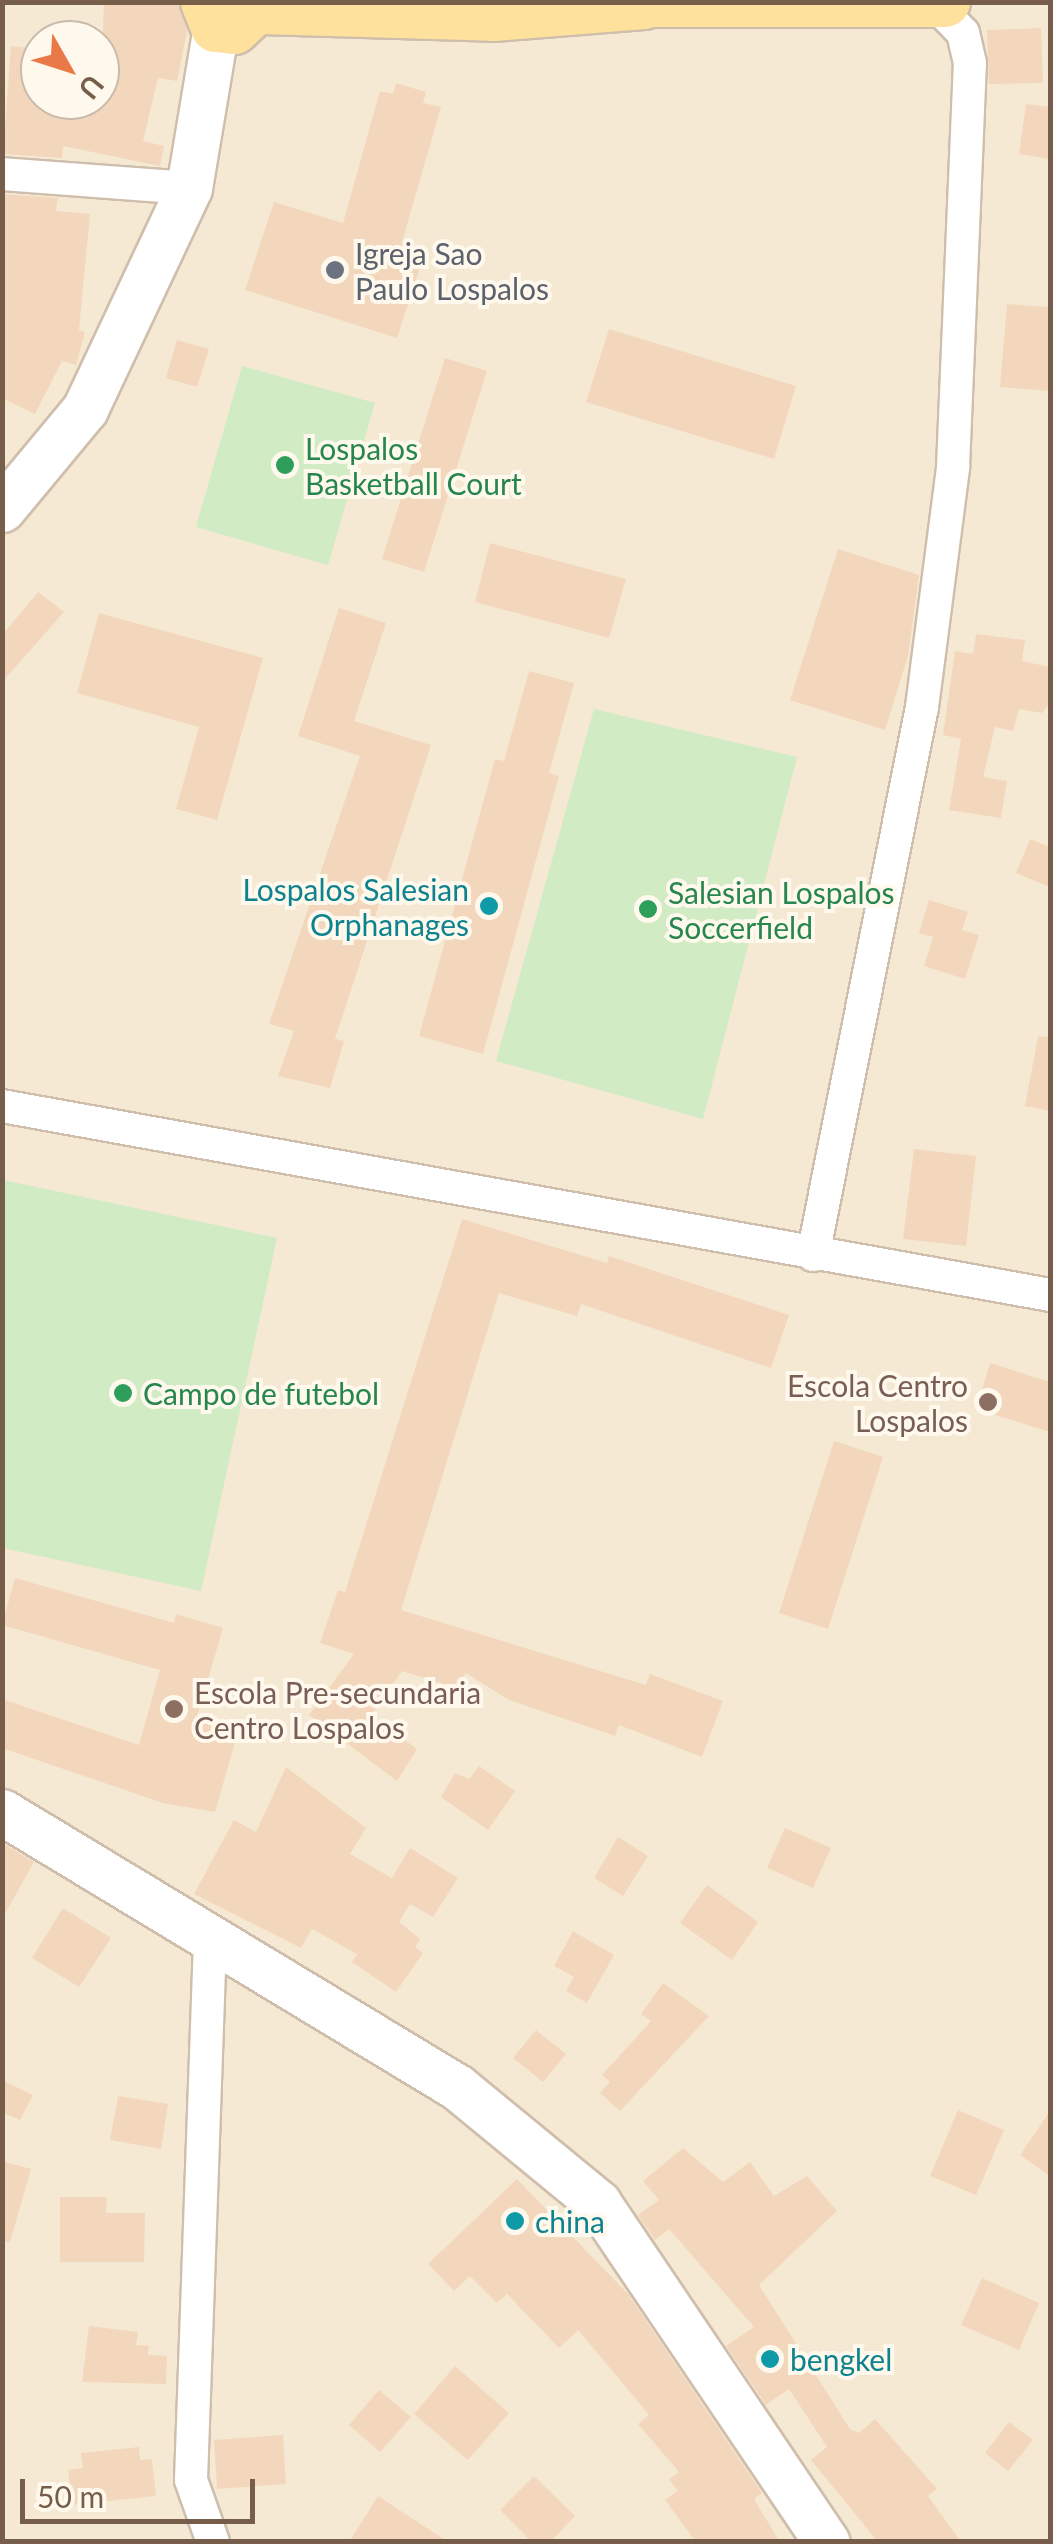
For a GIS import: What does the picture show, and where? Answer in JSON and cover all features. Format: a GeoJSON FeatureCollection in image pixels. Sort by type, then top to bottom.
{"type":"FeatureCollection","features":[{"type":"Feature","properties":{"kind":"main road"},"geometry":{"type":"LineString","coordinates":[[237,10],[493,16],[635,3],[941,4]]}},
{"type":"Feature","properties":{"kind":"street"},"geometry":{"type":"LineString","coordinates":[[813,1254],[922,707],[954,467],[970,63],[962,33],[941,4]]}},
{"type":"Feature","properties":{"kind":"street"},"geometry":{"type":"LineString","coordinates":[[2,509],[85,409],[189,188],[237,10]]}},
{"type":"Feature","properties":{"kind":"street"},"geometry":{"type":"LineString","coordinates":[[2,174],[189,188]]}},
{"type":"Feature","properties":{"kind":"street"},"geometry":{"type":"LineString","coordinates":[[2,1106],[1050,1295]]}},
{"type":"Feature","properties":{"kind":"street"},"geometry":{"type":"LineString","coordinates":[[2,1812],[210,1941],[458,2087],[598,2203],[826,2542]]}},
{"type":"Feature","properties":{"kind":"street"},"geometry":{"type":"LineString","coordinates":[[210,1941],[192,2480],[213,2542]]}},
{"type":"Feature","properties":{"kind":"shaded area"},"geometry":{"type":"Polygon","coordinates":[[[3,3],[1050,3],[1050,2541],[3,2541],[3,3]]]}},
{"type":"Feature","properties":{"kind":"green space","name":"Lospalos Basketball Court"},"geometry":{"type":"Polygon","coordinates":[[[242,366],[375,403],[328,565],[196,527],[242,366]]]}},
{"type":"Feature","properties":{"kind":"green space","name":"Salesian Lospalos Soccerfield"},"geometry":{"type":"Polygon","coordinates":[[[594,709],[797,757],[703,1119],[496,1061],[594,709]]]}},
{"type":"Feature","properties":{"kind":"green space","name":"Campo de futebol"},"geometry":{"type":"Polygon","coordinates":[[[3,1180],[277,1238],[201,1591],[3,1548],[3,1180]]]}},
{"type":"Feature","properties":{"kind":"building"},"geometry":{"type":"Polygon","coordinates":[[[104,2],[178,2],[187,31],[177,81],[158,78],[143,141],[164,146],[160,166],[63,146],[62,158],[3,154],[11,46],[20,47],[20,120],[120,120],[120,20],[103,20],[104,2]]]}},
{"type":"Feature","properties":{"kind":"building"},"geometry":{"type":"Polygon","coordinates":[[[1041,28],[1043,83],[989,84],[987,30],[1041,28]]]}},
{"type":"Feature","properties":{"kind":"building","name":"Igreja Sao Paulo Lospalos"},"geometry":{"type":"Polygon","coordinates":[[[396,83],[426,92],[423,103],[441,107],[402,242],[426,249],[397,338],[245,290],[274,202],[343,223],[380,91],[393,94],[396,83]]]}},
{"type":"Feature","properties":{"kind":"building"},"geometry":{"type":"Polygon","coordinates":[[[1026,104],[1050,107],[1050,159],[1019,154],[1026,104]]]}},
{"type":"Feature","properties":{"kind":"building"},"geometry":{"type":"Polygon","coordinates":[[[2,194],[58,198],[56,211],[90,214],[79,330],[85,332],[76,365],[62,361],[35,414],[2,398],[2,194]]]}},
{"type":"Feature","properties":{"kind":"building"},"geometry":{"type":"Polygon","coordinates":[[[1007,304],[1050,307],[1050,391],[1000,387],[1007,304]]]}},
{"type":"Feature","properties":{"kind":"building"},"geometry":{"type":"Polygon","coordinates":[[[609,329],[796,386],[774,459],[586,402],[609,329]]]}},
{"type":"Feature","properties":{"kind":"building"},"geometry":{"type":"Polygon","coordinates":[[[177,340],[209,349],[197,387],[166,378],[177,340]]]}},
{"type":"Feature","properties":{"kind":"building"},"geometry":{"type":"Polygon","coordinates":[[[445,358],[487,371],[424,572],[382,559],[445,358]]]}},
{"type":"Feature","properties":{"kind":"building"},"geometry":{"type":"Polygon","coordinates":[[[490,543],[626,579],[609,638],[475,602],[490,543]]]}},
{"type":"Feature","properties":{"kind":"building"},"geometry":{"type":"Polygon","coordinates":[[[838,549],[919,575],[908,656],[885,730],[790,700],[838,549]]]}},
{"type":"Feature","properties":{"kind":"building"},"geometry":{"type":"Polygon","coordinates":[[[38,592],[64,612],[2,682],[2,635],[38,592]]]}},
{"type":"Feature","properties":{"kind":"building"},"geometry":{"type":"Polygon","coordinates":[[[339,608],[386,623],[354,721],[431,745],[335,1039],[344,1041],[330,1088],[278,1076],[294,1031],[269,1024],[360,756],[298,736],[339,608]]]}},
{"type":"Feature","properties":{"kind":"building"},"geometry":{"type":"Polygon","coordinates":[[[99,613],[263,658],[217,820],[176,809],[199,727],[77,693],[99,613]]]}},
{"type":"Feature","properties":{"kind":"building"},"geometry":{"type":"Polygon","coordinates":[[[976,634],[1025,640],[1022,661],[1050,667],[1050,703],[1042,713],[1019,709],[1013,731],[995,727],[983,777],[1007,781],[1001,818],[949,810],[961,739],[943,735],[955,651],[973,654],[976,634]]]}},
{"type":"Feature","properties":{"kind":"building","name":"Lospalos Salesian Orphanages"},"geometry":{"type":"Polygon","coordinates":[[[529,671],[574,683],[549,773],[559,776],[483,1054],[419,1036],[495,759],[504,761],[529,671]]]}},
{"type":"Feature","properties":{"kind":"building"},"geometry":{"type":"Polygon","coordinates":[[[1030,839],[1050,847],[1050,887],[1016,873],[1030,839]]]}},
{"type":"Feature","properties":{"kind":"building"},"geometry":{"type":"Polygon","coordinates":[[[929,900],[968,912],[962,930],[979,935],[965,979],[924,966],[933,937],[919,933],[929,900]]]}},
{"type":"Feature","properties":{"kind":"building"},"geometry":{"type":"Polygon","coordinates":[[[1038,1036],[1050,1037],[1050,1111],[1025,1106],[1038,1036]]]}},
{"type":"Feature","properties":{"kind":"building"},"geometry":{"type":"Polygon","coordinates":[[[914,1149],[976,1156],[966,1246],[903,1239],[914,1149]]]}},
{"type":"Feature","properties":{"kind":"building"},"geometry":{"type":"Polygon","coordinates":[[[462,1219],[607,1263],[609,1256],[789,1315],[771,1368],[581,1304],[577,1316],[499,1293],[401,1610],[646,1685],[650,1674],[723,1701],[702,1757],[619,1725],[615,1736],[509,1700],[466,1673],[456,1688],[402,1671],[371,1715],[417,1749],[397,1781],[309,1715],[354,1654],[320,1643],[338,1590],[345,1592],[462,1219]]]}},
{"type":"Feature","properties":{"kind":"building"},"geometry":{"type":"Polygon","coordinates":[[[990,1363],[1050,1382],[1050,1432],[976,1409],[990,1363]]]}},
{"type":"Feature","properties":{"kind":"building"},"geometry":{"type":"Polygon","coordinates":[[[834,1441],[883,1457],[828,1629],[779,1613],[834,1441]]]}},
{"type":"Feature","properties":{"kind":"building"},"geometry":{"type":"Polygon","coordinates":[[[15,1578],[174,1623],[176,1614],[223,1628],[196,1720],[238,1732],[215,1812],[163,1803],[2,1748],[2,1699],[139,1745],[160,1670],[2,1625],[15,1578]]]}},
{"type":"Feature","properties":{"kind":"building"},"geometry":{"type":"Polygon","coordinates":[[[479,1766],[515,1791],[488,1830],[441,1797],[455,1773],[469,1779],[479,1766]]]}},
{"type":"Feature","properties":{"kind":"building"},"geometry":{"type":"Polygon","coordinates":[[[286,1767],[366,1828],[350,1854],[392,1878],[410,1848],[458,1878],[433,1917],[410,1904],[399,1922],[420,1939],[415,1947],[423,1953],[396,1992],[352,1962],[357,1954],[312,1929],[301,1948],[194,1894],[234,1820],[256,1832],[286,1767]]]}},
{"type":"Feature","properties":{"kind":"building"},"geometry":{"type":"Polygon","coordinates":[[[785,1828],[831,1848],[813,1888],[767,1868],[785,1828]]]}},
{"type":"Feature","properties":{"kind":"building"},"geometry":{"type":"Polygon","coordinates":[[[618,1837],[648,1856],[623,1896],[594,1878],[618,1837]]]}},
{"type":"Feature","properties":{"kind":"building"},"geometry":{"type":"Polygon","coordinates":[[[2,1843],[34,1862],[2,1919],[2,1843]]]}},
{"type":"Feature","properties":{"kind":"building"},"geometry":{"type":"Polygon","coordinates":[[[707,1885],[758,1922],[732,1960],[680,1923],[707,1885]]]}},
{"type":"Feature","properties":{"kind":"building"},"geometry":{"type":"Polygon","coordinates":[[[63,1908],[111,1938],[79,1987],[32,1958],[63,1908]]]}},
{"type":"Feature","properties":{"kind":"building"},"geometry":{"type":"Polygon","coordinates":[[[573,1931],[614,1955],[587,2003],[566,1991],[574,1977],[554,1966],[573,1931]]]}},
{"type":"Feature","properties":{"kind":"building"},"geometry":{"type":"Polygon","coordinates":[[[663,1983],[709,2016],[620,2111],[600,2093],[610,2082],[602,2075],[651,2021],[641,2014],[663,1983]]]}},
{"type":"Feature","properties":{"kind":"building"},"geometry":{"type":"Polygon","coordinates":[[[536,2030],[566,2054],[543,2082],[513,2058],[536,2030]]]}},
{"type":"Feature","properties":{"kind":"building"},"geometry":{"type":"Polygon","coordinates":[[[2,2080],[33,2095],[20,2120],[2,2112],[2,2080]]]}},
{"type":"Feature","properties":{"kind":"building"},"geometry":{"type":"Polygon","coordinates":[[[118,2096],[168,2104],[161,2149],[110,2140],[118,2096]]]}},
{"type":"Feature","properties":{"kind":"building"},"geometry":{"type":"Polygon","coordinates":[[[958,2110],[1004,2130],[976,2195],[930,2176],[958,2110]]]}},
{"type":"Feature","properties":{"kind":"building"},"geometry":{"type":"Polygon","coordinates":[[[1050,2111],[1050,2176],[1020,2155],[1050,2111]]]}},
{"type":"Feature","properties":{"kind":"building"},"geometry":{"type":"Polygon","coordinates":[[[683,2148],[723,2182],[750,2162],[774,2196],[807,2176],[837,2211],[759,2285],[850,2429],[859,2433],[875,2419],[937,2489],[928,2496],[961,2542],[878,2542],[811,2460],[827,2447],[789,2389],[766,2405],[726,2346],[754,2327],[669,2229],[655,2240],[638,2215],[659,2200],[643,2181],[683,2148]]]}},
{"type":"Feature","properties":{"kind":"building"},"geometry":{"type":"Polygon","coordinates":[[[2,2161],[31,2169],[10,2242],[2,2241],[2,2161]]]}},
{"type":"Feature","properties":{"kind":"building"},"geometry":{"type":"Polygon","coordinates":[[[517,2179],[628,2294],[762,2493],[754,2499],[780,2542],[696,2542],[665,2500],[678,2491],[669,2479],[679,2472],[638,2424],[649,2415],[578,2330],[559,2348],[507,2294],[497,2303],[470,2276],[454,2291],[428,2264],[517,2179]]]}},
{"type":"Feature","properties":{"kind":"building"},"geometry":{"type":"Polygon","coordinates":[[[60,2197],[107,2197],[106,2213],[145,2213],[144,2262],[60,2262],[60,2197]]]}},
{"type":"Feature","properties":{"kind":"building"},"geometry":{"type":"Polygon","coordinates":[[[982,2278],[1039,2303],[1019,2350],[961,2325],[982,2278]]]}},
{"type":"Feature","properties":{"kind":"building"},"geometry":{"type":"Polygon","coordinates":[[[89,2326],[138,2332],[136,2345],[149,2346],[148,2355],[167,2356],[166,2384],[82,2382],[89,2326]]]}},
{"type":"Feature","properties":{"kind":"building"},"geometry":{"type":"Polygon","coordinates":[[[455,2366],[509,2413],[468,2460],[414,2414],[455,2366]]]}},
{"type":"Feature","properties":{"kind":"building"},"geometry":{"type":"Polygon","coordinates":[[[379,2390],[411,2417],[380,2452],[349,2425],[379,2390]]]}},
{"type":"Feature","properties":{"kind":"building"},"geometry":{"type":"Polygon","coordinates":[[[1009,2422],[1033,2440],[1008,2471],[985,2453],[1009,2422]]]}},
{"type":"Feature","properties":{"kind":"building"},"geometry":{"type":"Polygon","coordinates":[[[283,2435],[286,2484],[217,2489],[214,2440],[283,2435]]]}},
{"type":"Feature","properties":{"kind":"building"},"geometry":{"type":"Polygon","coordinates":[[[139,2447],[140,2460],[152,2459],[156,2496],[72,2505],[68,2470],[83,2468],[81,2453],[139,2447]]]}},
{"type":"Feature","properties":{"kind":"building"},"geometry":{"type":"Polygon","coordinates":[[[534,2476],[575,2516],[550,2542],[532,2542],[500,2510],[534,2476]]]}},
{"type":"Feature","properties":{"kind":"building"},"geometry":{"type":"Polygon","coordinates":[[[378,2496],[448,2542],[349,2542],[378,2496]]]}},
{"type":"Feature","properties":{"kind":"place","name":"Igreja Sao Paulo Lospalos"},"geometry":{"type":"Point","coordinates":[335,270]}},
{"type":"Feature","properties":{"kind":"place","name":"Lospalos Basketball Court"},"geometry":{"type":"Point","coordinates":[285,465]}},
{"type":"Feature","properties":{"kind":"place","name":"Lospalos Salesian Orphanages"},"geometry":{"type":"Point","coordinates":[489,906]}},
{"type":"Feature","properties":{"kind":"place","name":"Salesian Lospalos Soccerfield"},"geometry":{"type":"Point","coordinates":[648,909]}},
{"type":"Feature","properties":{"kind":"place","name":"Campo de futebol"},"geometry":{"type":"Point","coordinates":[123,1393]}},
{"type":"Feature","properties":{"kind":"place","name":"Escola Centro Lospalos"},"geometry":{"type":"Point","coordinates":[988,1402]}},
{"type":"Feature","properties":{"kind":"place","name":"Escola Pre-secundaria Centro Lospalos"},"geometry":{"type":"Point","coordinates":[174,1709]}},
{"type":"Feature","properties":{"kind":"place","name":"china"},"geometry":{"type":"Point","coordinates":[515,2221]}},
{"type":"Feature","properties":{"kind":"place","name":"bengkel"},"geometry":{"type":"Point","coordinates":[770,2359]}}]}
